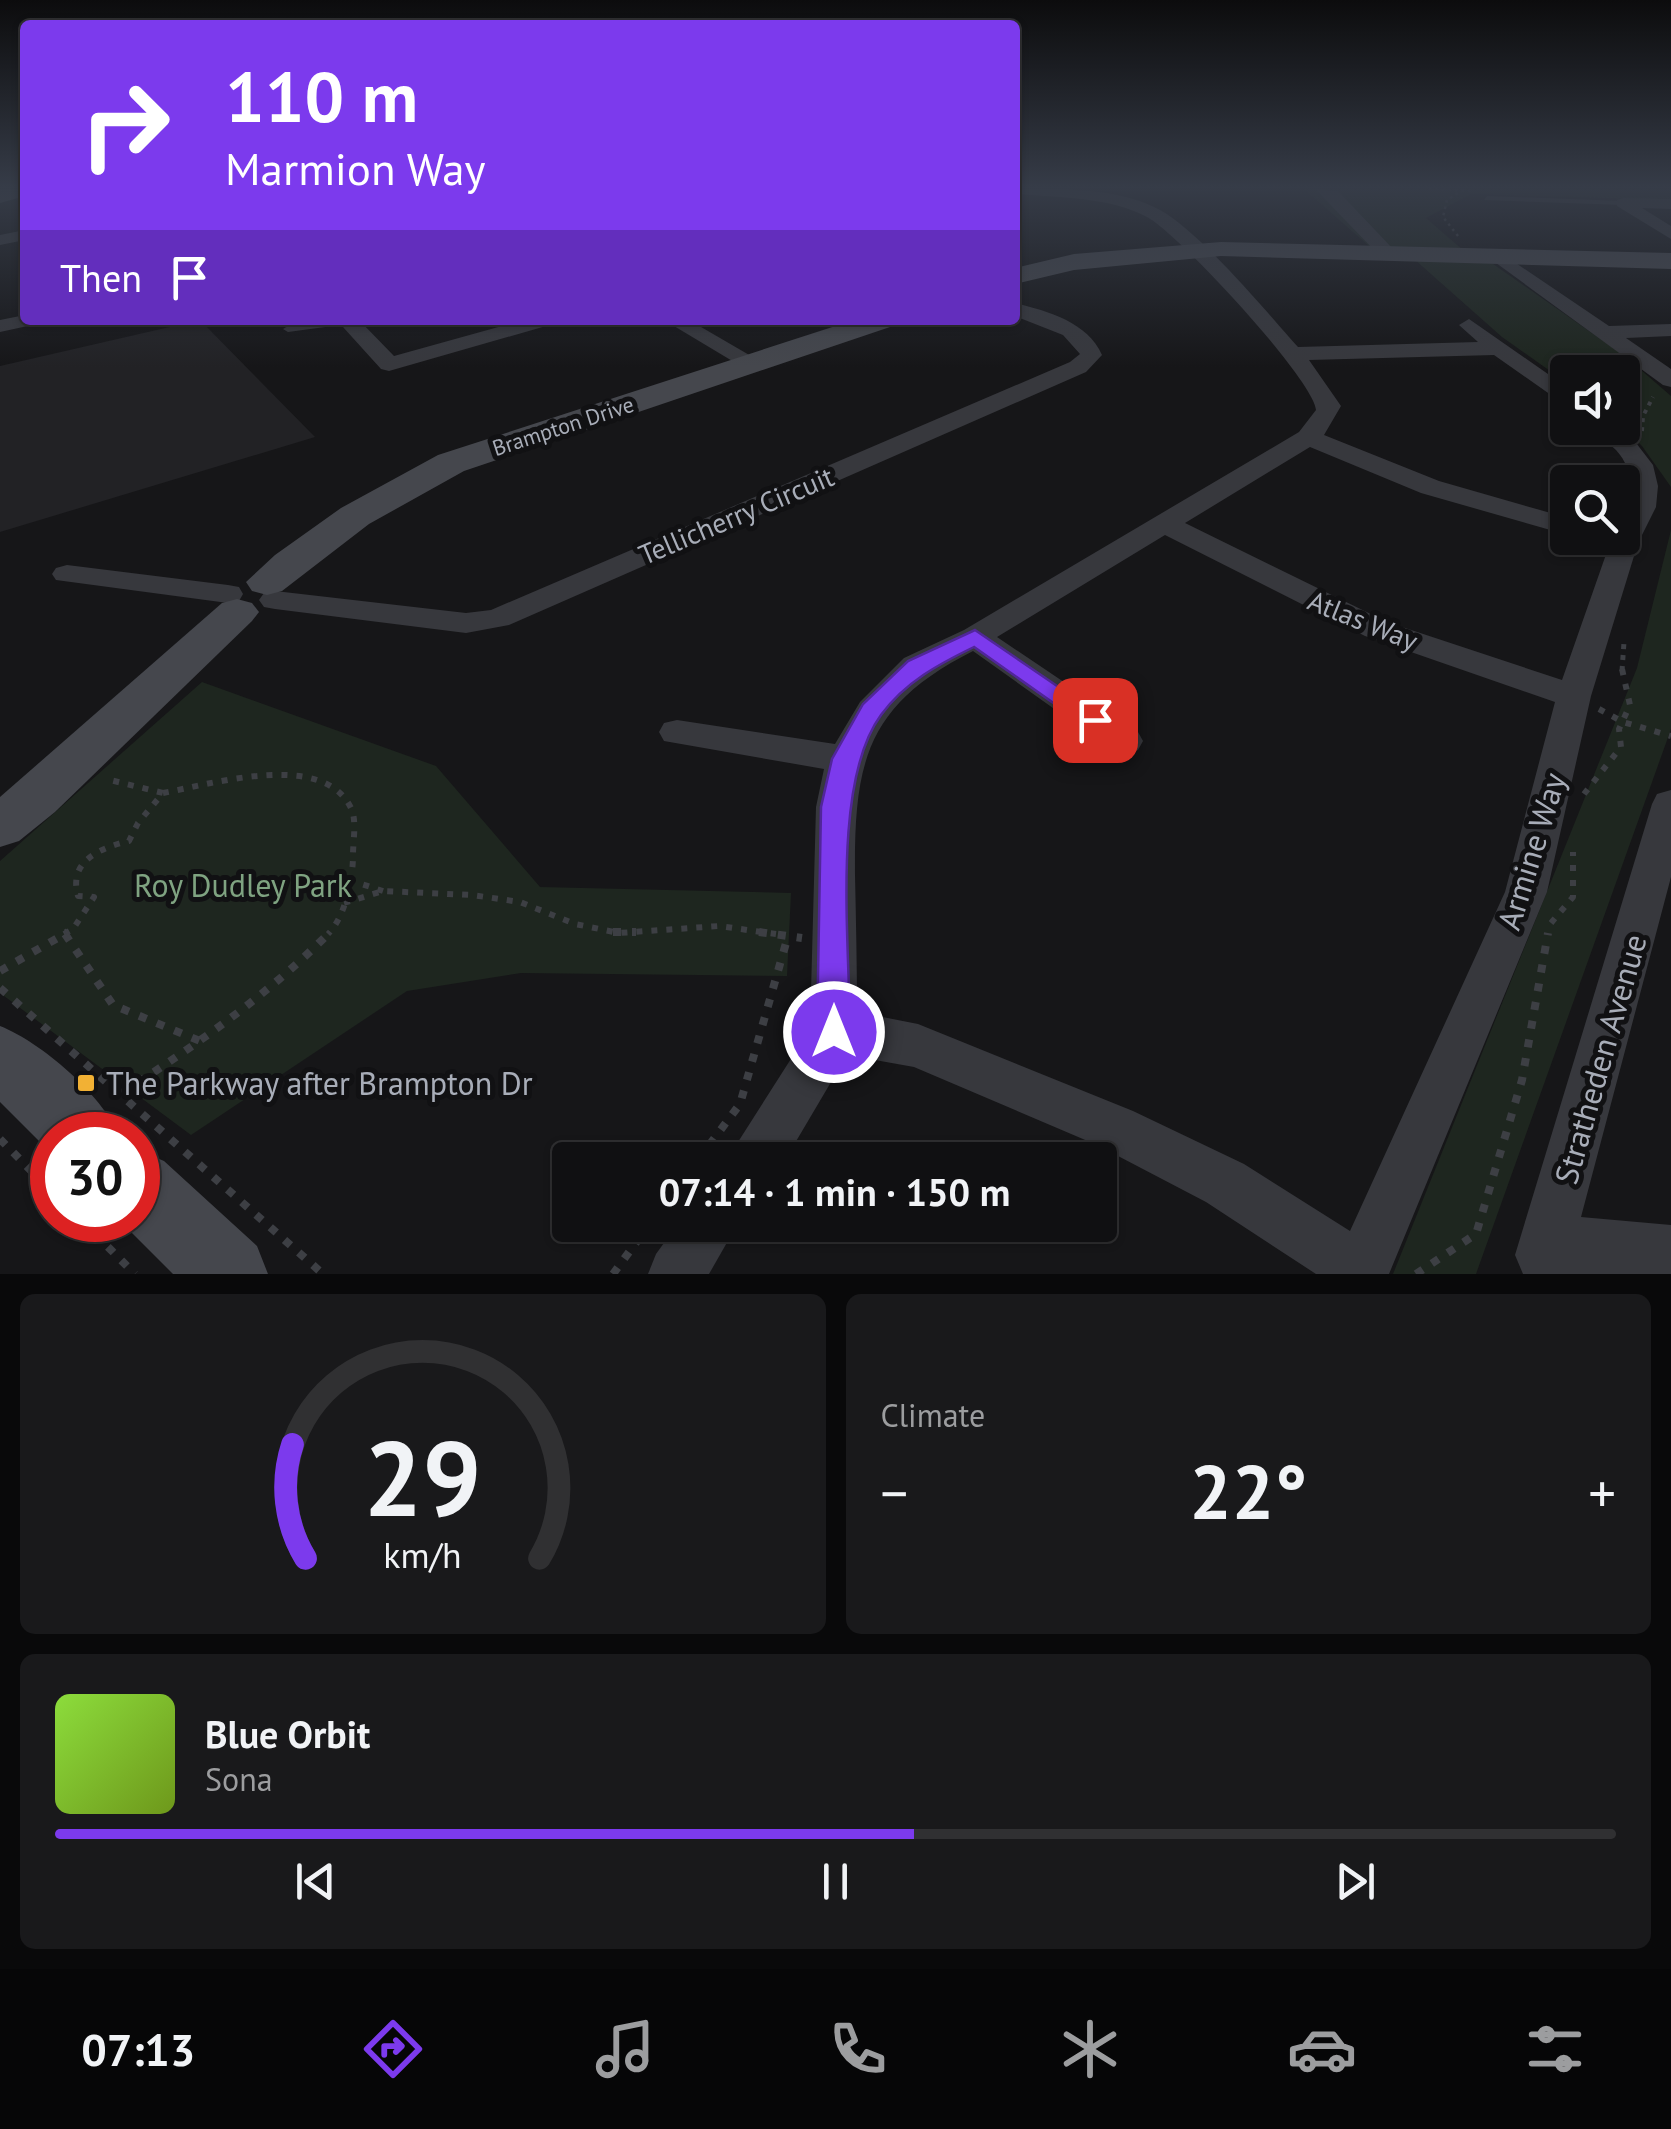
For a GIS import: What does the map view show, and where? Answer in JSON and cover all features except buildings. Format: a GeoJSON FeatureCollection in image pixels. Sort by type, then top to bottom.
{"type":"FeatureCollection","features":[{"type":"Feature","properties":{"kind":"street"},"geometry":{"type":"LineString","coordinates":[[1384,248],[1387,252]]}},
{"type":"Feature","properties":{"kind":"street"},"geometry":{"type":"LineString","coordinates":[[767,1142],[834,1032],[835,807],[844,759],[872,710],[916,666],[975,637],[1161,522],[1308,438],[1325,417],[1329,405],[1323,388],[1195,250]]}},
{"type":"Feature","properties":{"kind":"street"},"geometry":{"type":"LineString","coordinates":[[1020,275],[1074,262],[1195,250],[1671,261]]}},
{"type":"Feature","properties":{"kind":"street"},"geometry":{"type":"LineString","coordinates":[[1498,256],[1671,380]]}},
{"type":"Feature","properties":{"kind":"street","name":"Tellicherry Circuit"},"geometry":{"type":"LineString","coordinates":[[252,597],[466,623],[498,618],[1078,367],[1091,355],[1090,346],[1076,334],[1020,311]]}},
{"type":"Feature","properties":{"kind":"street"},"geometry":{"type":"LineString","coordinates":[[356,325],[390,364],[528,325]]}},
{"type":"Feature","properties":{"kind":"street"},"geometry":{"type":"LineString","coordinates":[[683,325],[752,363]]}},
{"type":"Feature","properties":{"kind":"street","name":"Brampton Drive"},"geometry":{"type":"LineString","coordinates":[[0,826],[36,798],[334,526],[405,484],[451,463],[868,325]]}},
{"type":"Feature","properties":{"kind":"street"},"geometry":{"type":"LineString","coordinates":[[1470,326],[1550,387]]}},
{"type":"Feature","properties":{"kind":"street"},"geometry":{"type":"LineString","coordinates":[[1606,332],[1671,330]]}},
{"type":"Feature","properties":{"kind":"street"},"geometry":{"type":"LineString","coordinates":[[1294,354],[1497,348]]}},
{"type":"Feature","properties":{"kind":"street"},"geometry":{"type":"LineString","coordinates":[[1308,438],[1430,487],[1550,523]]}},
{"type":"Feature","properties":{"kind":"street","name":"Armine Way"},"geometry":{"type":"LineString","coordinates":[[1625,445],[1640,465],[1645,486],[1640,509]]}},
{"type":"Feature","properties":{"kind":"street","name":"Atlas Way"},"geometry":{"type":"LineString","coordinates":[[1161,522],[1308,598],[1376,628],[1574,696]]}},
{"type":"Feature","properties":{"kind":"street","name":"Armine Way"},"geometry":{"type":"LineString","coordinates":[[1361,1272],[1526,892],[1610,555]]}},
{"type":"Feature","properties":{"kind":"street"},"geometry":{"type":"LineString","coordinates":[[66,574],[252,597]]}},
{"type":"Feature","properties":{"kind":"street"},"geometry":{"type":"LineString","coordinates":[[975,637],[1125,742]]}},
{"type":"Feature","properties":{"kind":"street"},"geometry":{"type":"LineString","coordinates":[[677,732],[844,759]]}},
{"type":"Feature","properties":{"kind":"street","name":"Stratheden Avenue"},"geometry":{"type":"LineString","coordinates":[[1671,804],[1546,1249],[1671,1253]]}},
{"type":"Feature","properties":{"kind":"street"},"geometry":{"type":"LineString","coordinates":[[834,1032],[918,1046],[1115,1128],[1225,1184],[1361,1272]]}},
{"type":"Feature","properties":{"kind":"street"},"geometry":{"type":"LineString","coordinates":[[0,1058],[98,1112]]}},
{"type":"Feature","properties":{"kind":"street"},"geometry":{"type":"LineString","coordinates":[[160,1207],[229,1274]]}},
{"type":"Feature","properties":{"kind":"street"},"geometry":{"type":"LineString","coordinates":[[676,1274],[698,1242]]}},
{"type":"Feature","properties":{"kind":"lane"},"geometry":{"type":"LineString","coordinates":[[288,329],[320,325]]}},
{"type":"Feature","properties":{"kind":"path"},"geometry":{"type":"LineString","coordinates":[[1574,696],[1622,722],[1671,736]]}},
{"type":"Feature","properties":{"kind":"path"},"geometry":{"type":"LineString","coordinates":[[97,777],[163,792],[258,775],[312,778],[335,786],[353,810],[353,861],[338,923],[289,974],[105,1112]]}},
{"type":"Feature","properties":{"kind":"path"},"geometry":{"type":"LineString","coordinates":[[0,971],[64,934],[85,914],[94,897],[78,896],[73,885],[76,870],[89,856],[129,841],[163,792]]}},
{"type":"Feature","properties":{"kind":"path"},"geometry":{"type":"LineString","coordinates":[[348,880],[383,891],[520,902],[575,924],[619,933],[719,926],[834,940]]}},
{"type":"Feature","properties":{"kind":"path"},"geometry":{"type":"LineString","coordinates":[[344,903],[383,891]]}},
{"type":"Feature","properties":{"kind":"path"},"geometry":{"type":"LineString","coordinates":[[64,934],[113,1005],[200,1041]]}},
{"type":"Feature","properties":{"kind":"path"},"geometry":{"type":"LineString","coordinates":[[712,1142],[740,1104],[788,936]]}},
{"type":"Feature","properties":{"kind":"path"},"geometry":{"type":"LineString","coordinates":[[0,988],[100,1112]]}},
{"type":"Feature","properties":{"kind":"path"},"geometry":{"type":"LineString","coordinates":[[0,1139],[30,1170]]}},
{"type":"Feature","properties":{"kind":"path"},"geometry":{"type":"LineString","coordinates":[[160,1156],[323,1274]]}},
{"type":"Feature","properties":{"kind":"path"},"geometry":{"type":"LineString","coordinates":[[103,1242],[135,1274]]}},
{"type":"Feature","properties":{"kind":"path"},"geometry":{"type":"LineString","coordinates":[[613,1274],[637,1242]]}},
{"type":"Feature","properties":{"kind":"shaded area"},"geometry":{"type":"Polygon","coordinates":[[[178,325],[205,325],[315,437],[0,532],[0,366],[178,325]]]}},
{"type":"Feature","properties":{"kind":"green space"},"geometry":{"type":"Polygon","coordinates":[[[1414,259],[1486,259],[1623,355],[1550,355],[1550,371],[1502,337],[1414,259]]]}},
{"type":"Feature","properties":{"kind":"green space"},"geometry":{"type":"Polygon","coordinates":[[[1640,369],[1671,396],[1671,487],[1642,446],[1640,369]]]}},
{"type":"Feature","properties":{"kind":"green space"},"geometry":{"type":"Polygon","coordinates":[[[1671,530],[1671,729],[1476,1274],[1393,1274],[1637,668],[1671,530]]]}},
{"type":"Feature","properties":{"kind":"green space","name":"Roy Dudley Park"},"geometry":{"type":"Polygon","coordinates":[[[202,682],[436,766],[540,887],[791,893],[787,976],[521,973],[407,991],[191,1135],[0,993],[0,861],[202,682]]]}},
{"type":"Feature","properties":{"kind":"place","name":"The Parkway after Brampton Dr"},"geometry":{"type":"Point","coordinates":[86,1083]}},
{"type":"Feature","properties":{"kind":"route"},"geometry":{"type":"LineString","coordinates":[[834,1032],[835,807],[844,759],[872,710],[916,666],[975,637],[1095,720]]}}]}
